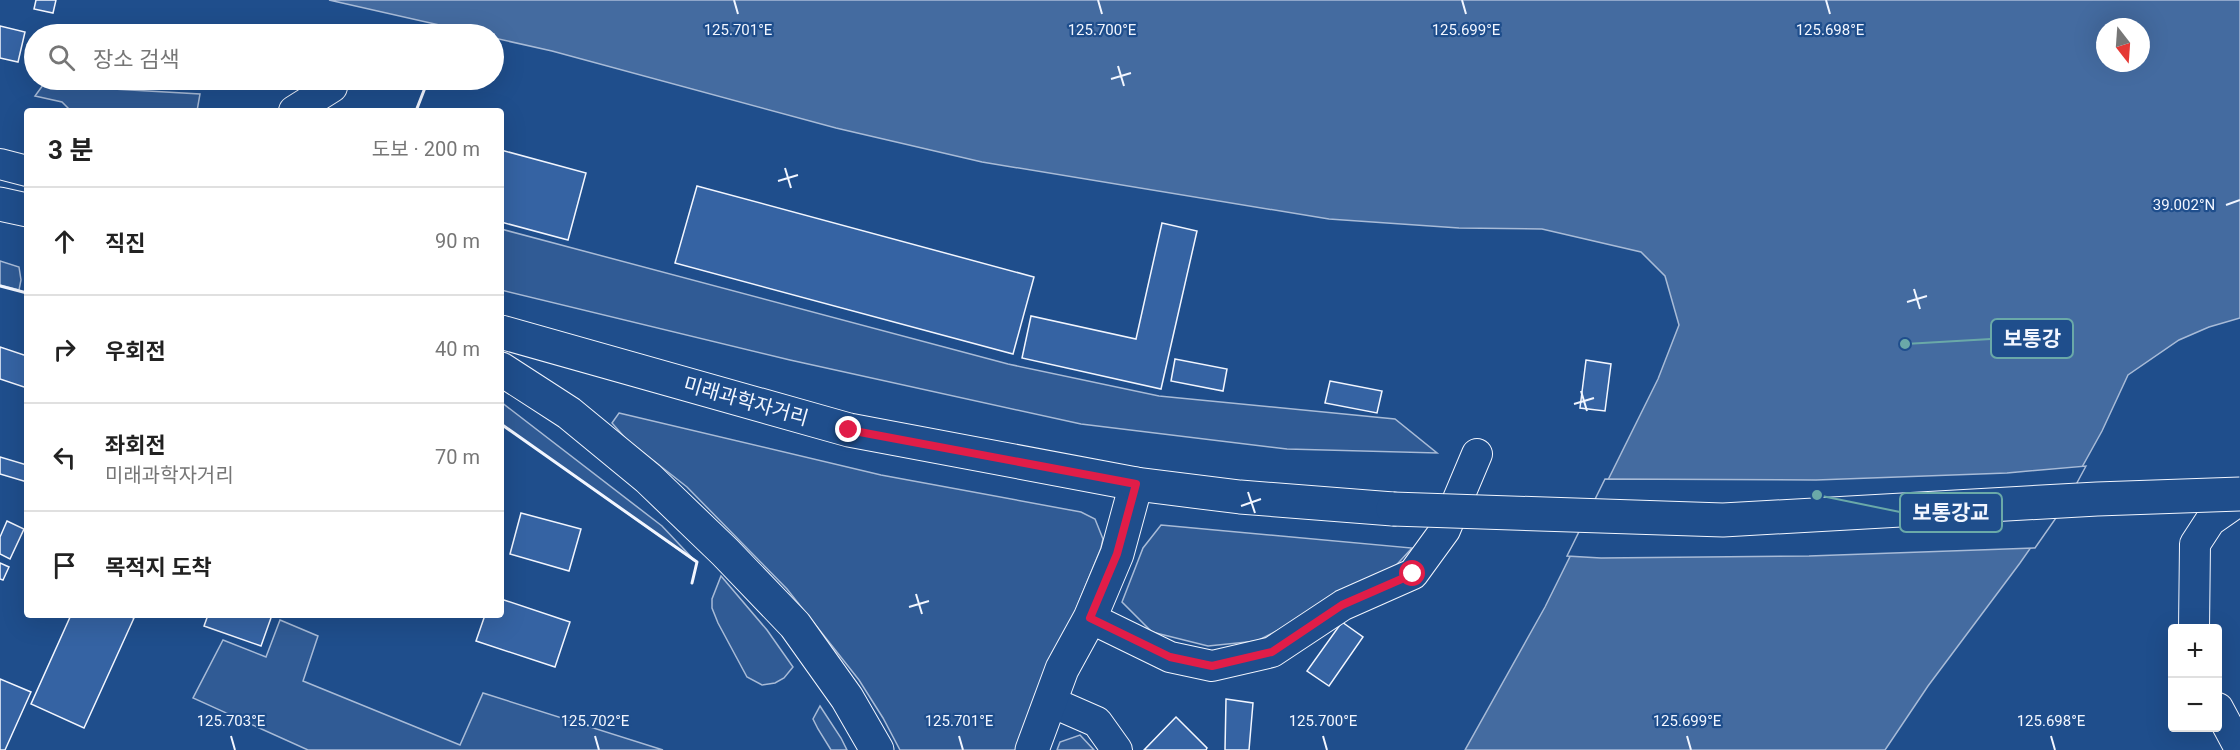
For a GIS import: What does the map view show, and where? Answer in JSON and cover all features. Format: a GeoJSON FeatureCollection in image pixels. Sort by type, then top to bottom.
{"type":"FeatureCollection","features":[{"type":"Feature","properties":{"kind":"main road"},"geometry":{"type":"LineString","coordinates":[[0,204],[24,209]]}},
{"type":"Feature","properties":{"kind":"main road","name":"미래과학자거리"},"geometry":{"type":"LineString","coordinates":[[504,333],[849,430],[1136,484],[1239,497],[1393,509],[1723,520],[2097,499],[2240,494]]}},
{"type":"Feature","properties":{"kind":"main road"},"geometry":{"type":"LineString","coordinates":[[504,371],[569,413],[648,478],[725,552],[795,625],[847,698],[877,750]]}},
{"type":"Feature","properties":{"kind":"main road"},"geometry":{"type":"LineString","coordinates":[[1032,750],[1062,669],[1090,618],[1117,554],[1136,484]]}},
{"type":"Feature","properties":{"kind":"street"},"geometry":{"type":"LineString","coordinates":[[299,108],[327,90]]}},
{"type":"Feature","properties":{"kind":"street"},"geometry":{"type":"LineString","coordinates":[[0,164],[24,170]]}},
{"type":"Feature","properties":{"kind":"street"},"geometry":{"type":"LineString","coordinates":[[1090,618],[1170,657],[1212,666],[1272,652],[1342,605],[1413,574],[1445,530],[1478,454]]}},
{"type":"Feature","properties":{"kind":"street"},"geometry":{"type":"LineString","coordinates":[[2194,624],[2195,544],[2210,520],[2240,500]]}},
{"type":"Feature","properties":{"kind":"street"},"geometry":{"type":"LineString","coordinates":[[1049,700],[1096,722],[1117,750]]}},
{"type":"Feature","properties":{"kind":"street"},"geometry":{"type":"LineString","coordinates":[[2222,717],[2240,749]]}},
{"type":"Feature","properties":{"kind":"shaded area"},"geometry":{"type":"Polygon","coordinates":[[[329,0],[2240,0],[2240,318],[2209,327],[2179,340],[2128,375],[2102,431],[2062,503],[1928,686],[1885,750],[1465,750],[1545,607],[1658,379],[1679,325],[1665,276],[1641,252],[1542,229],[1459,228],[1329,219],[982,162],[836,128],[552,51],[504,40],[504,24],[435,24],[329,0]]]}},
{"type":"Feature","properties":{"kind":"shaded area"},"geometry":{"type":"Polygon","coordinates":[[[39,90],[130,90],[200,94],[198,108],[68,108],[62,102],[35,96],[39,90]]]}},
{"type":"Feature","properties":{"kind":"shaded area"},"geometry":{"type":"Polygon","coordinates":[[[504,230],[1008,364],[1159,396],[1395,419],[1437,453],[1287,449],[1081,424],[790,360],[504,291],[504,230]]]}},
{"type":"Feature","properties":{"kind":"shaded area"},"geometry":{"type":"Polygon","coordinates":[[[0,261],[19,267],[21,280],[19,290],[0,285],[0,261]]]}},
{"type":"Feature","properties":{"kind":"shaded area"},"geometry":{"type":"Polygon","coordinates":[[[504,404],[662,526],[696,562],[504,426],[504,404]]]}},
{"type":"Feature","properties":{"kind":"shaded area"},"geometry":{"type":"Polygon","coordinates":[[[619,413],[881,475],[1081,512],[1095,519],[1103,539],[1101,548],[1018,750],[900,750],[859,680],[787,589],[687,487],[626,439],[612,423],[619,413]]]}},
{"type":"Feature","properties":{"kind":"shaded area"},"geometry":{"type":"Polygon","coordinates":[[[1161,525],[1412,548],[1389,573],[1257,641],[1208,646],[1152,632],[1122,602],[1143,548],[1161,525]]]}},
{"type":"Feature","properties":{"kind":"shaded area"},"geometry":{"type":"Polygon","coordinates":[[[721,576],[767,630],[793,667],[784,678],[775,683],[762,685],[747,677],[712,608],[712,599],[721,576]]]}},
{"type":"Feature","properties":{"kind":"shaded area"},"geometry":{"type":"Polygon","coordinates":[[[280,620],[318,636],[303,681],[460,745],[483,693],[663,750],[308,750],[193,698],[223,640],[266,657],[280,620]]]}},
{"type":"Feature","properties":{"kind":"shaded area"},"geometry":{"type":"Polygon","coordinates":[[[820,706],[847,750],[831,750],[818,729],[813,719],[820,706]]]}},
{"type":"Feature","properties":{"kind":"shaded area"},"geometry":{"type":"Polygon","coordinates":[[[1080,735],[1094,750],[1057,750],[1060,742],[1080,735]]]}},
{"type":"Feature","properties":{"kind":"pier"},"geometry":{"type":"Polygon","coordinates":[[[2086,466],[2065,505],[2035,548],[1809,556],[1601,558],[1567,556],[1605,479],[1816,480],[2007,473],[2086,466]]]}},
{"type":"Feature","properties":{"kind":"building"},"geometry":{"type":"Polygon","coordinates":[[[36,0],[56,0],[53,13],[34,9],[36,0]]]}},
{"type":"Feature","properties":{"kind":"building"},"geometry":{"type":"Polygon","coordinates":[[[0,26],[24,32],[18,62],[0,58],[0,26]]]}},
{"type":"Feature","properties":{"kind":"building"},"geometry":{"type":"Polygon","coordinates":[[[504,151],[586,173],[568,240],[504,223],[504,151]]]}},
{"type":"Feature","properties":{"kind":"building"},"geometry":{"type":"Polygon","coordinates":[[[697,186],[1034,277],[1013,354],[675,263],[697,186]]]}},
{"type":"Feature","properties":{"kind":"building"},"geometry":{"type":"Polygon","coordinates":[[[1162,223],[1197,231],[1161,389],[1022,358],[1031,316],[1136,339],[1162,223]]]}},
{"type":"Feature","properties":{"kind":"building"},"geometry":{"type":"Polygon","coordinates":[[[0,347],[24,355],[24,387],[0,379],[0,347]]]}},
{"type":"Feature","properties":{"kind":"building"},"geometry":{"type":"Polygon","coordinates":[[[1175,359],[1227,369],[1223,391],[1171,381],[1175,359]]]}},
{"type":"Feature","properties":{"kind":"building"},"geometry":{"type":"Polygon","coordinates":[[[1586,360],[1611,364],[1605,411],[1580,408],[1586,360]]]}},
{"type":"Feature","properties":{"kind":"building"},"geometry":{"type":"Polygon","coordinates":[[[1330,381],[1382,391],[1377,413],[1325,403],[1330,381]]]}},
{"type":"Feature","properties":{"kind":"building"},"geometry":{"type":"Polygon","coordinates":[[[0,457],[24,464],[24,481],[0,474],[0,457]]]}},
{"type":"Feature","properties":{"kind":"building"},"geometry":{"type":"Polygon","coordinates":[[[521,513],[581,529],[569,571],[510,554],[521,513]]]}},
{"type":"Feature","properties":{"kind":"building"},"geometry":{"type":"Polygon","coordinates":[[[7,521],[24,529],[10,559],[0,554],[0,537],[7,521]]]}},
{"type":"Feature","properties":{"kind":"building"},"geometry":{"type":"Polygon","coordinates":[[[0,563],[9,567],[3,580],[0,579],[0,563]]]}},
{"type":"Feature","properties":{"kind":"building"},"geometry":{"type":"Polygon","coordinates":[[[504,600],[570,622],[555,667],[476,641],[484,618],[504,618],[504,600]]]}},
{"type":"Feature","properties":{"kind":"building"},"geometry":{"type":"Polygon","coordinates":[[[70,618],[134,618],[84,728],[31,704],[70,618]]]}},
{"type":"Feature","properties":{"kind":"building"},"geometry":{"type":"Polygon","coordinates":[[[207,618],[271,618],[261,646],[204,626],[207,618]]]}},
{"type":"Feature","properties":{"kind":"building"},"geometry":{"type":"Polygon","coordinates":[[[1342,622],[1363,637],[1329,686],[1307,671],[1342,622]]]}},
{"type":"Feature","properties":{"kind":"building"},"geometry":{"type":"Polygon","coordinates":[[[0,679],[31,692],[5,750],[0,750],[0,679]]]}},
{"type":"Feature","properties":{"kind":"building"},"geometry":{"type":"Polygon","coordinates":[[[1226,699],[1253,703],[1249,750],[1225,750],[1226,699]]]}},
{"type":"Feature","properties":{"kind":"building"},"geometry":{"type":"Polygon","coordinates":[[[1176,717],[1207,748],[1206,750],[1144,750],[1176,717]]]}},
{"type":"Feature","properties":{"kind":"wall"},"geometry":{"type":"LineString","coordinates":[[417,108],[424,90]]}},
{"type":"Feature","properties":{"kind":"wall"},"geometry":{"type":"LineString","coordinates":[[0,286],[24,292]]}},
{"type":"Feature","properties":{"kind":"wall"},"geometry":{"type":"LineString","coordinates":[[504,426],[697,562],[692,583]]}},
{"type":"Feature","properties":{"kind":"place","name":"보통강"},"geometry":{"type":"Point","coordinates":[1905,344]}},
{"type":"Feature","properties":{"kind":"place","name":"보통강교"},"geometry":{"type":"Point","coordinates":[1817,495]}},
{"type":"Feature","properties":{"kind":"route"},"geometry":{"type":"LineString","coordinates":[[849,430],[1136,484],[1117,554],[1090,618],[1170,657],[1212,666],[1272,652],[1342,605],[1413,574]]}}]}
